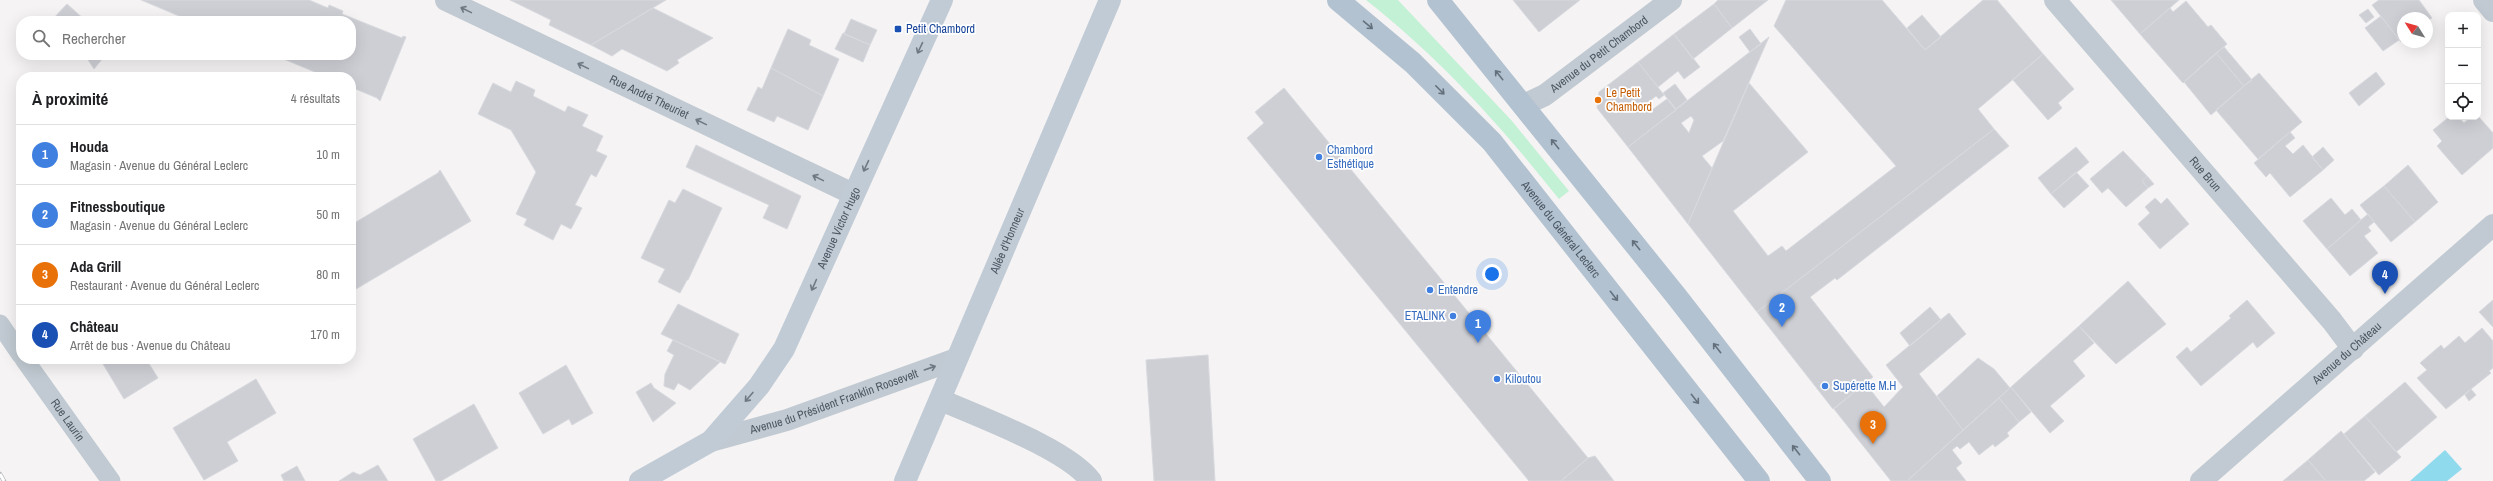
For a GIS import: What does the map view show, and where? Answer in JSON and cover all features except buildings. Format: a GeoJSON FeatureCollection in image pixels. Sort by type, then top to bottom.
{"type":"FeatureCollection","features":[{"type":"Feature","properties":{"kind":"main road","name":"Avenue Victor Hugo"},"geometry":{"type":"LineString","coordinates":[[640,481],[711,441],[759,386],[784,349],[942,0]]}},
{"type":"Feature","properties":{"kind":"main road","name":"Allée d'Honneur"},"geometry":{"type":"LineString","coordinates":[[905,481],[941,400],[956,359],[1110,0]]}},
{"type":"Feature","properties":{"kind":"main road","name":"Avenue du Général Leclerc"},"geometry":{"type":"LineString","coordinates":[[1338,0],[1413,63],[1492,142],[1759,481]]}},
{"type":"Feature","properties":{"kind":"main road"},"geometry":{"type":"LineString","coordinates":[[1438,0],[1524,105],[1820,481]]}},
{"type":"Feature","properties":{"kind":"street","name":"Rue André Theuriet"},"geometry":{"type":"LineString","coordinates":[[446,0],[853,194]]}},
{"type":"Feature","properties":{"kind":"street","name":"Avenue du Petit Chambord"},"geometry":{"type":"LineString","coordinates":[[1524,105],[1545,95],[1671,0]]}},
{"type":"Feature","properties":{"kind":"street","name":"Rue Brun"},"geometry":{"type":"LineString","coordinates":[[2055,0],[2332,321],[2353,349]]}},
{"type":"Feature","properties":{"kind":"street"},"geometry":{"type":"LineString","coordinates":[[2484,0],[2493,11]]}},
{"type":"Feature","properties":{"kind":"street","name":"Avenue du Château"},"geometry":{"type":"LineString","coordinates":[[2201,481],[2493,225]]}},
{"type":"Feature","properties":{"kind":"street","name":"Avenue du Président Franklin Roosevelt"},"geometry":{"type":"LineString","coordinates":[[711,441],[792,418],[956,359]]}},
{"type":"Feature","properties":{"kind":"street"},"geometry":{"type":"LineString","coordinates":[[941,400],[1059,453],[1086,474],[1091,481]]}},
{"type":"Feature","properties":{"kind":"lane"},"geometry":{"type":"LineString","coordinates":[[0,324],[16,348]]}},
{"type":"Feature","properties":{"kind":"lane","name":"Rue Laurin"},"geometry":{"type":"LineString","coordinates":[[28,364],[111,481]]}},
{"type":"Feature","properties":{"kind":"green space"},"geometry":{"type":"Polygon","coordinates":[[[1366,0],[1398,0],[1512,121],[1569,191],[1559,199],[1492,119],[1444,69],[1393,22],[1366,0]]]}},
{"type":"Feature","properties":{"kind":"water"},"geometry":{"type":"Polygon","coordinates":[[[2445,450],[2462,469],[2447,481],[2410,481],[2445,450]]]}},
{"type":"Feature","properties":{"kind":"railway"},"geometry":{"type":"LineString","coordinates":[[0,474],[4,481]]}},
{"type":"Feature","properties":{"kind":"place","name":"Petit Chambord"},"geometry":{"type":"Point","coordinates":[898,29]}},
{"type":"Feature","properties":{"kind":"place","name":"Le Petit Chambord"},"geometry":{"type":"Point","coordinates":[1598,100]}},
{"type":"Feature","properties":{"kind":"place","name":"Chambord Esthétique"},"geometry":{"type":"Point","coordinates":[1319,157]}},
{"type":"Feature","properties":{"kind":"place","name":"Entendre"},"geometry":{"type":"Point","coordinates":[1430,290]}},
{"type":"Feature","properties":{"kind":"place","name":"Château"},"geometry":{"type":"Point","coordinates":[2385,294]}},
{"type":"Feature","properties":{"kind":"place","name":"ETALINK"},"geometry":{"type":"Point","coordinates":[1453,316]}},
{"type":"Feature","properties":{"kind":"place","name":"Fitnessboutique"},"geometry":{"type":"Point","coordinates":[1782,327]}},
{"type":"Feature","properties":{"kind":"place","name":"Houda"},"geometry":{"type":"Point","coordinates":[1478,343]}},
{"type":"Feature","properties":{"kind":"place","name":"Kiloutou"},"geometry":{"type":"Point","coordinates":[1497,379]}},
{"type":"Feature","properties":{"kind":"place","name":"Supérette M.H"},"geometry":{"type":"Point","coordinates":[1825,386]}},
{"type":"Feature","properties":{"kind":"place","name":"Ada Grill"},"geometry":{"type":"Point","coordinates":[1873,444]}}]}
